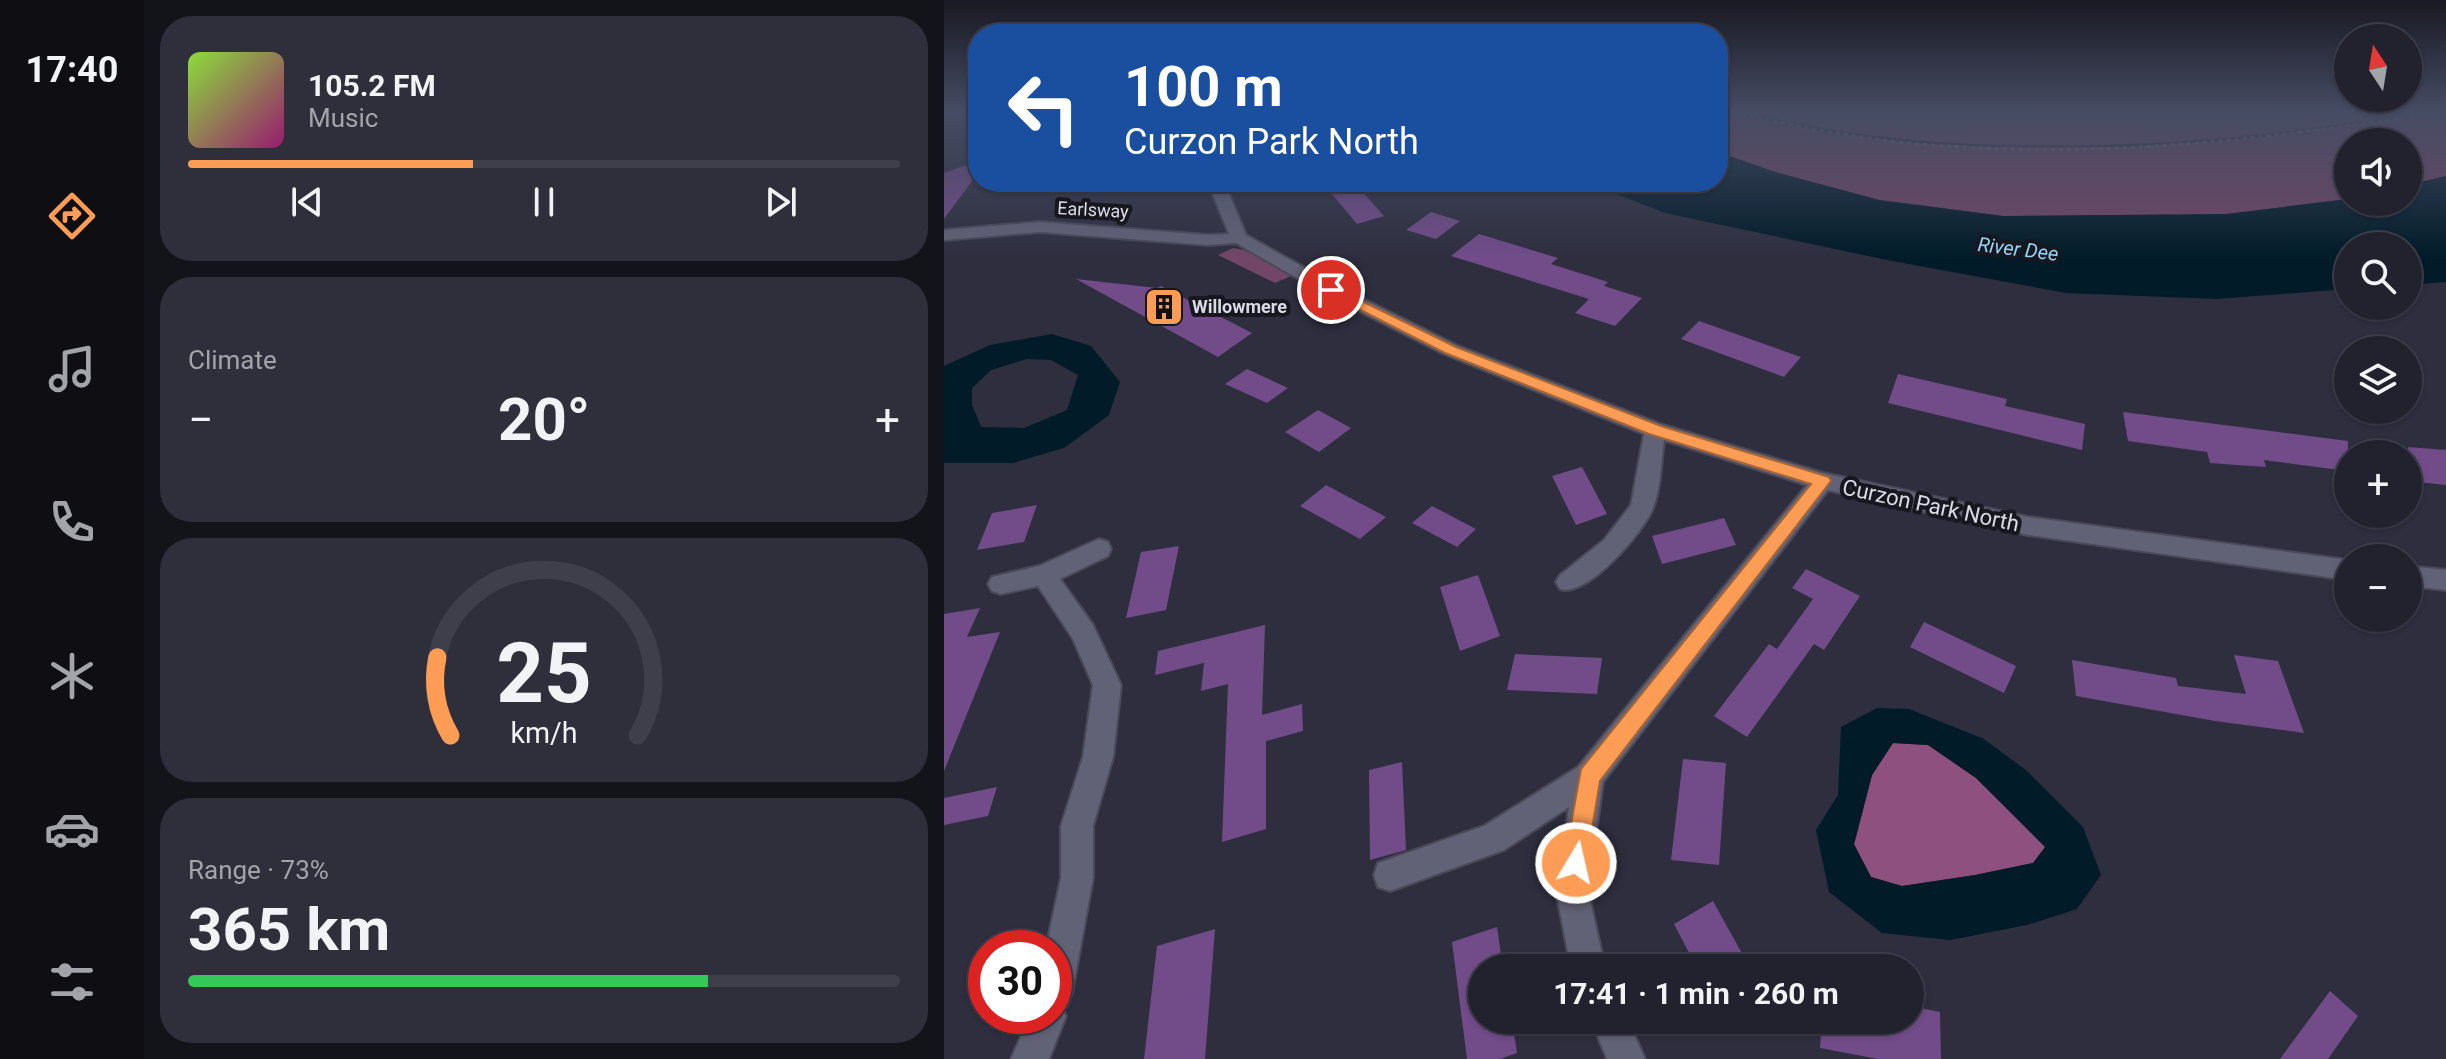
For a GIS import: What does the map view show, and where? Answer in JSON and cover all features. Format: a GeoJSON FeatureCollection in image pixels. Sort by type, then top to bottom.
{"type":"FeatureCollection","features":[{"type":"Feature","properties":{"kind":"street"},"geometry":{"type":"LineString","coordinates":[[1220,192],[1239,238]]}},
{"type":"Feature","properties":{"kind":"street","name":"Earlsway"},"geometry":{"type":"LineString","coordinates":[[944,235],[1040,227],[1208,240],[1239,238]]}},
{"type":"Feature","properties":{"kind":"street","name":"Curzon Park North"},"geometry":{"type":"LineString","coordinates":[[1239,238],[1331,290],[1451,350],[1655,430],[1823,481],[2028,526],[2334,568]]}},
{"type":"Feature","properties":{"kind":"street"},"geometry":{"type":"LineString","coordinates":[[1569,582],[1613,547],[1642,507],[1655,430]]}},
{"type":"Feature","properties":{"kind":"street"},"geometry":{"type":"LineString","coordinates":[[1390,875],[1493,839],[1589,777],[1823,481]]}},
{"type":"Feature","properties":{"kind":"street"},"geometry":{"type":"LineString","coordinates":[[1001,584],[1044,575],[1099,549]]}},
{"type":"Feature","properties":{"kind":"street"},"geometry":{"type":"LineString","coordinates":[[1044,575],[1084,633],[1107,685],[1098,757],[1077,826],[1077,878],[1067,930]]}},
{"type":"Feature","properties":{"kind":"street"},"geometry":{"type":"LineString","coordinates":[[2422,577],[2446,580]]}},
{"type":"Feature","properties":{"kind":"street"},"geometry":{"type":"LineString","coordinates":[[1585,954],[1572,891],[1589,777]]}},
{"type":"Feature","properties":{"kind":"street"},"geometry":{"type":"LineString","coordinates":[[1030,1059],[1040,1034]]}},
{"type":"Feature","properties":{"kind":"street"},"geometry":{"type":"LineString","coordinates":[[1615,1034],[1626,1059]]}},
{"type":"Feature","properties":{"kind":"shaded area"},"geometry":{"type":"Polygon","coordinates":[[[1742,160],[2334,160],[2334,201],[2226,214],[2003,216],[1879,200],[1742,160]]]}},
{"type":"Feature","properties":{"kind":"shaded area"},"geometry":{"type":"Polygon","coordinates":[[[2422,160],[2446,160],[2446,176],[2422,182],[2422,160]]]}},
{"type":"Feature","properties":{"kind":"shaded area"},"geometry":{"type":"Polygon","coordinates":[[[1233,248],[1256,252],[1293,273],[1275,283],[1218,255],[1233,248]]]}},
{"type":"Feature","properties":{"kind":"shaded area"},"geometry":{"type":"Polygon","coordinates":[[[1893,743],[1928,745],[1976,778],[2046,847],[2033,863],[1975,875],[1902,886],[1871,877],[1854,845],[1872,775],[1893,743]]]}},
{"type":"Feature","properties":{"kind":"water","name":"River Dee"},"geometry":{"type":"Polygon","coordinates":[[[1728,160],[1742,160],[1879,200],[2003,216],[2226,214],[2334,201],[2334,216],[2422,216],[2422,182],[2446,176],[2446,282],[2422,284],[2422,232],[2334,232],[2334,290],[2217,299],[2066,293],[1887,260],[1665,213],[1611,192],[1728,192],[1728,160]]]}},
{"type":"Feature","properties":{"kind":"water"},"geometry":{"type":"Polygon","coordinates":[[[1052,334],[1091,346],[1120,382],[1109,415],[1064,448],[1013,463],[944,463],[944,366],[990,345],[1052,334]],[[1027,359],[991,370],[972,388],[972,405],[981,427],[1024,428],[1067,410],[1078,375],[1051,360],[1027,359]]]}},
{"type":"Feature","properties":{"kind":"water"},"geometry":{"type":"Polygon","coordinates":[[[1877,708],[1909,709],[1984,739],[2027,771],[2083,827],[2101,875],[2077,909],[2027,925],[1950,940],[1882,933],[1829,892],[1816,830],[1838,795],[1841,727],[1877,708]],[[1893,743],[1872,775],[1854,844],[1871,877],[1902,886],[2033,863],[2045,847],[1976,778],[1928,745],[1893,743]]]}},
{"type":"Feature","properties":{"kind":"building"},"geometry":{"type":"Polygon","coordinates":[[[968,165],[968,187],[944,219],[944,173],[968,165]]]}},
{"type":"Feature","properties":{"kind":"building"},"geometry":{"type":"Polygon","coordinates":[[[1330,192],[1363,192],[1384,216],[1357,224],[1330,192]]]}},
{"type":"Feature","properties":{"kind":"building"},"geometry":{"type":"Polygon","coordinates":[[[1431,212],[1460,221],[1436,239],[1406,230],[1431,212]]]}},
{"type":"Feature","properties":{"kind":"building"},"geometry":{"type":"Polygon","coordinates":[[[1479,234],[1558,258],[1551,264],[1608,282],[1604,286],[1642,298],[1615,326],[1575,313],[1589,299],[1451,256],[1479,234]]]}},
{"type":"Feature","properties":{"kind":"building"},"geometry":{"type":"Polygon","coordinates":[[[1076,279],[1161,286],[1252,333],[1218,357],[1076,279]]]}},
{"type":"Feature","properties":{"kind":"building"},"geometry":{"type":"Polygon","coordinates":[[[1699,321],[1801,357],[1784,377],[1681,339],[1699,321]]]}},
{"type":"Feature","properties":{"kind":"building"},"geometry":{"type":"Polygon","coordinates":[[[1247,369],[1288,388],[1267,403],[1225,384],[1247,369]]]}},
{"type":"Feature","properties":{"kind":"building"},"geometry":{"type":"Polygon","coordinates":[[[1898,374],[2007,399],[2005,406],[2085,424],[2082,450],[1888,403],[1898,374]]]}},
{"type":"Feature","properties":{"kind":"building"},"geometry":{"type":"Polygon","coordinates":[[[1318,410],[1351,428],[1319,452],[1285,432],[1318,410]]]}},
{"type":"Feature","properties":{"kind":"building"},"geometry":{"type":"Polygon","coordinates":[[[2123,412],[2340,440],[2334,440],[2334,469],[2264,460],[2266,467],[2210,463],[2207,452],[2128,441],[2123,412]]]}},
{"type":"Feature","properties":{"kind":"building"},"geometry":{"type":"Polygon","coordinates":[[[2422,448],[2446,450],[2446,485],[2422,482],[2422,448]]]}},
{"type":"Feature","properties":{"kind":"building"},"geometry":{"type":"Polygon","coordinates":[[[1582,467],[1607,514],[1576,525],[1552,476],[1582,467]]]}},
{"type":"Feature","properties":{"kind":"building"},"geometry":{"type":"Polygon","coordinates":[[[1326,485],[1386,517],[1360,539],[1300,506],[1326,485]]]}},
{"type":"Feature","properties":{"kind":"building"},"geometry":{"type":"Polygon","coordinates":[[[1037,505],[1024,542],[977,550],[992,513],[1037,505]]]}},
{"type":"Feature","properties":{"kind":"building"},"geometry":{"type":"Polygon","coordinates":[[[1432,506],[1476,529],[1457,547],[1412,523],[1432,506]]]}},
{"type":"Feature","properties":{"kind":"building"},"geometry":{"type":"Polygon","coordinates":[[[1724,518],[1736,545],[1662,564],[1652,536],[1724,518]]]}},
{"type":"Feature","properties":{"kind":"building"},"geometry":{"type":"Polygon","coordinates":[[[1179,546],[1166,610],[1126,618],[1141,552],[1179,546]]]}},
{"type":"Feature","properties":{"kind":"building"},"geometry":{"type":"Polygon","coordinates":[[[1806,569],[1860,596],[1824,650],[1814,644],[1747,737],[1714,716],[1769,644],[1777,649],[1813,599],[1792,588],[1806,569]]]}},
{"type":"Feature","properties":{"kind":"building"},"geometry":{"type":"Polygon","coordinates":[[[1478,575],[1500,636],[1460,651],[1440,587],[1478,575]]]}},
{"type":"Feature","properties":{"kind":"building"},"geometry":{"type":"Polygon","coordinates":[[[980,608],[967,637],[1000,632],[944,771],[944,614],[980,608]]]}},
{"type":"Feature","properties":{"kind":"building"},"geometry":{"type":"Polygon","coordinates":[[[1924,622],[2016,666],[2004,693],[1910,647],[1924,622]]]}},
{"type":"Feature","properties":{"kind":"building"},"geometry":{"type":"Polygon","coordinates":[[[1265,625],[1262,715],[1302,704],[1303,731],[1266,741],[1266,829],[1222,842],[1228,684],[1201,691],[1204,663],[1155,675],[1158,651],[1265,625]]]}},
{"type":"Feature","properties":{"kind":"building"},"geometry":{"type":"Polygon","coordinates":[[[1515,654],[1602,658],[1597,694],[1507,690],[1515,654]]]}},
{"type":"Feature","properties":{"kind":"building"},"geometry":{"type":"Polygon","coordinates":[[[2234,655],[2278,661],[2304,733],[2215,721],[2076,696],[2072,660],[2176,678],[2178,686],[2246,694],[2234,655]]]}},
{"type":"Feature","properties":{"kind":"building"},"geometry":{"type":"Polygon","coordinates":[[[1683,759],[1726,763],[1719,865],[1671,860],[1683,759]]]}},
{"type":"Feature","properties":{"kind":"building"},"geometry":{"type":"Polygon","coordinates":[[[1402,762],[1406,850],[1370,860],[1369,770],[1402,762]]]}},
{"type":"Feature","properties":{"kind":"building"},"geometry":{"type":"Polygon","coordinates":[[[997,787],[988,816],[944,825],[944,798],[997,787]]]}},
{"type":"Feature","properties":{"kind":"building"},"geometry":{"type":"Polygon","coordinates":[[[1713,901],[1742,954],[1690,954],[1674,924],[1713,901]]]}},
{"type":"Feature","properties":{"kind":"building"},"geometry":{"type":"Polygon","coordinates":[[[1497,927],[1501,954],[1468,954],[1468,1034],[1514,1034],[1517,1053],[1500,1059],[1467,1059],[1452,942],[1497,927]]]}},
{"type":"Feature","properties":{"kind":"building"},"geometry":{"type":"Polygon","coordinates":[[[1215,929],[1205,1059],[1144,1059],[1157,946],[1215,929]]]}},
{"type":"Feature","properties":{"kind":"building"},"geometry":{"type":"Polygon","coordinates":[[[2330,991],[2358,1016],[2328,1059],[2280,1059],[2330,991]]]}},
{"type":"Feature","properties":{"kind":"building"},"geometry":{"type":"Polygon","coordinates":[[[1924,1009],[1940,1012],[1941,1059],[1878,1059],[1820,1048],[1821,1034],[1924,1034],[1924,1009]]]}},
{"type":"Feature","properties":{"kind":"place","name":"Willowmere"},"geometry":{"type":"Point","coordinates":[1164,307]}},
{"type":"Feature","properties":{"kind":"route"},"geometry":{"type":"LineString","coordinates":[[1331,290],[1451,350],[1655,430],[1823,481],[1589,777],[1576,863]]}}]}
